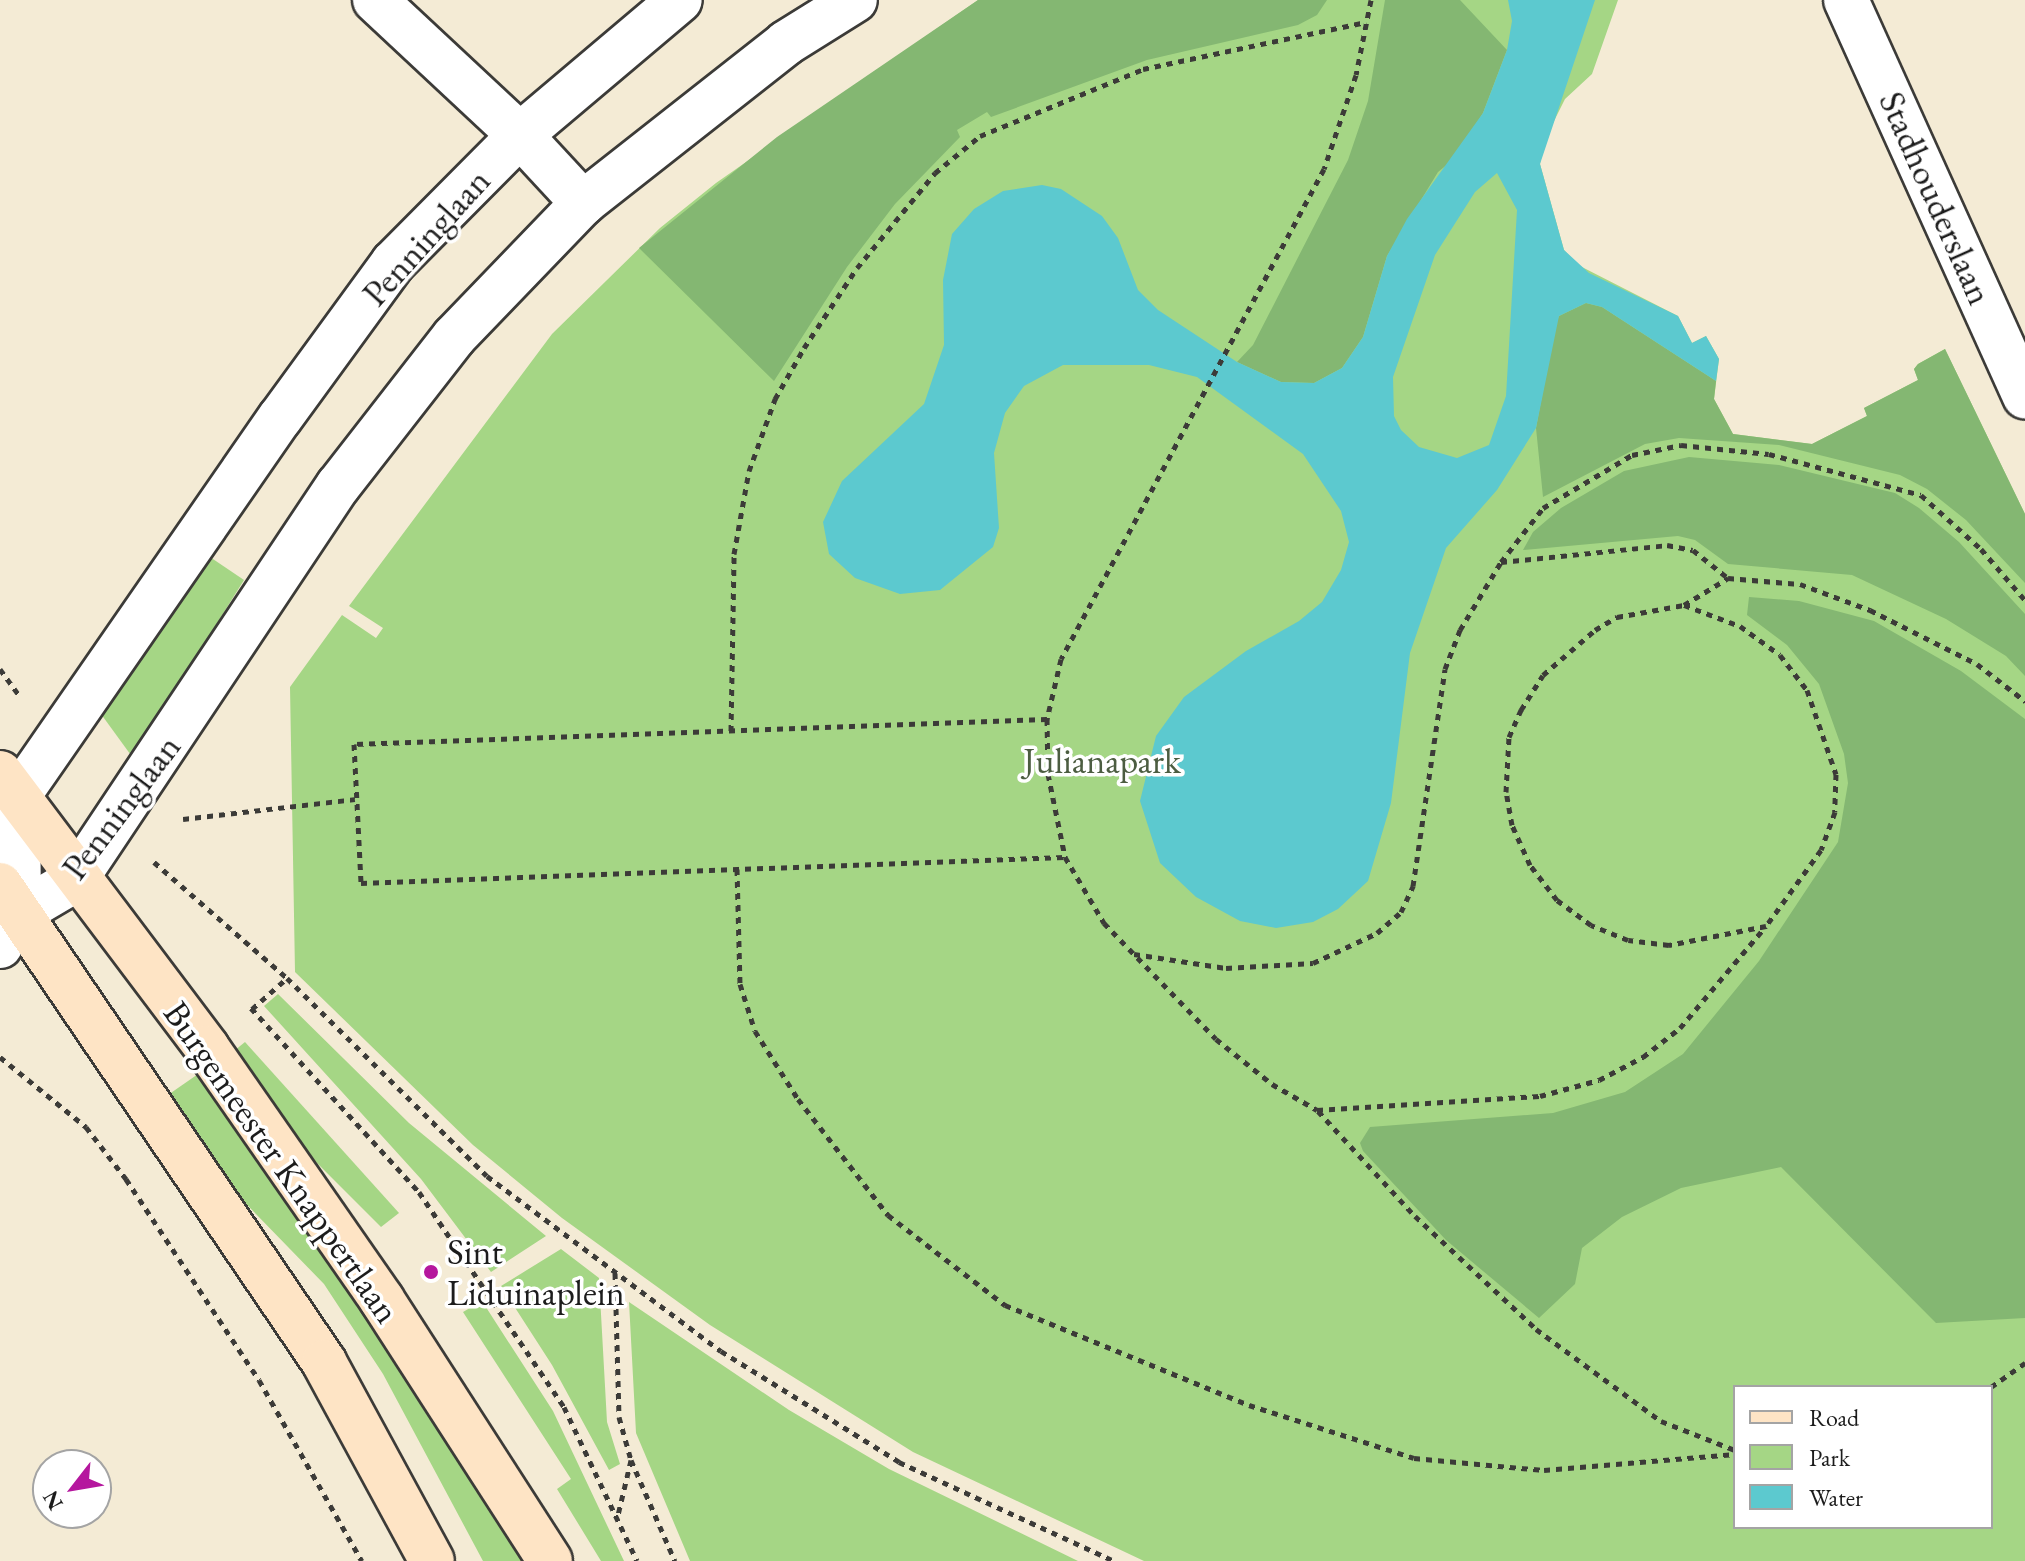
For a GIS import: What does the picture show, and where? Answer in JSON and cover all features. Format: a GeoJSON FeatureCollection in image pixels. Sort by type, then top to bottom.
{"type":"FeatureCollection","features":[{"type":"Feature","properties":{"kind":"main road","name":"Burgemeester Knappertlaan"},"geometry":{"type":"LineString","coordinates":[[9,784],[75,880],[215,1061],[382,1300],[550,1561]]}},
{"type":"Feature","properties":{"kind":"main road","name":"Burgemeester Knappertlaan"},"geometry":{"type":"LineString","coordinates":[[6,914],[324,1362],[432,1561]]}},
{"type":"Feature","properties":{"kind":"street"},"geometry":{"type":"LineString","coordinates":[[375,0],[520,135]]}},
{"type":"Feature","properties":{"kind":"street","name":"Penninglaan"},"geometry":{"type":"LineString","coordinates":[[680,0],[520,135],[393,263],[9,784],[6,914],[75,880],[115,827],[338,486],[454,337],[583,203],[786,43],[855,0]]}},
{"type":"Feature","properties":{"kind":"street","name":"Stadhouderslaan"},"geometry":{"type":"LineString","coordinates":[[1846,0],[2025,396]]}},
{"type":"Feature","properties":{"kind":"street","name":"Penninglaan"},"geometry":{"type":"LineString","coordinates":[[520,135],[583,203]]}},
{"type":"Feature","properties":{"kind":"path"},"geometry":{"type":"LineString","coordinates":[[1371,0],[1356,75],[1324,169],[1237,335],[1076,623],[1061,659],[1047,719],[1048,774],[1065,857],[1104,923],[1216,1039],[1272,1084],[1317,1110],[1415,1216],[1536,1329],[1661,1421],[1733,1451]]}},
{"type":"Feature","properties":{"kind":"path"},"geometry":{"type":"LineString","coordinates":[[731,731],[734,554],[749,471],[775,399],[804,348],[857,268],[935,173],[980,136],[1143,69],[1366,22]]}},
{"type":"Feature","properties":{"kind":"path"},"geometry":{"type":"LineString","coordinates":[[1133,953],[1226,968],[1313,963],[1367,940],[1401,912],[1413,886],[1445,669],[1460,630],[1501,562],[1543,508],[1590,477],[1632,455],[1681,445],[1769,454],[1921,495],[1981,549],[2025,600]]}},
{"type":"Feature","properties":{"kind":"path"},"geometry":{"type":"LineString","coordinates":[[1501,562],[1667,545],[1693,550],[1728,578],[1800,584],[1870,610],[1977,664],[2025,701]]}},
{"type":"Feature","properties":{"kind":"path"},"geometry":{"type":"LineString","coordinates":[[1728,578],[1684,605],[1617,617],[1575,643],[1543,675],[1509,737],[1506,792],[1512,825],[1530,865],[1557,900],[1591,925],[1628,940],[1669,945],[1766,926]]}},
{"type":"Feature","properties":{"kind":"path"},"geometry":{"type":"LineString","coordinates":[[1317,1110],[1540,1096],[1599,1080],[1643,1057],[1680,1028],[1766,926],[1821,850],[1835,812],[1833,760],[1807,690],[1780,655],[1740,626],[1684,605]]}},
{"type":"Feature","properties":{"kind":"path"},"geometry":{"type":"LineString","coordinates":[[1047,719],[354,744],[361,883],[1065,857]]}},
{"type":"Feature","properties":{"kind":"path"},"geometry":{"type":"LineString","coordinates":[[115,827],[355,799]]}},
{"type":"Feature","properties":{"kind":"path"},"geometry":{"type":"LineString","coordinates":[[115,827],[287,978],[487,1176],[721,1351],[899,1462],[1114,1561]]}},
{"type":"Feature","properties":{"kind":"path"},"geometry":{"type":"LineString","coordinates":[[737,869],[740,984],[755,1031],[798,1099],[888,1215],[1005,1305],[1249,1405],[1414,1458],[1544,1470],[1733,1452]]}},
{"type":"Feature","properties":{"kind":"path","name":"Burgemeester Knappertlaan"},"geometry":{"type":"LineString","coordinates":[[243,997],[419,1192],[564,1407],[637,1561]]}},
{"type":"Feature","properties":{"kind":"path"},"geometry":{"type":"LineString","coordinates":[[0,1057],[86,1127],[126,1179],[259,1380],[362,1561]]}},
{"type":"Feature","properties":{"kind":"path"},"geometry":{"type":"LineString","coordinates":[[615,1273],[619,1417],[631,1460],[675,1561]]}},
{"type":"Feature","properties":{"kind":"path"},"geometry":{"type":"LineString","coordinates":[[1993,1386],[2025,1363]]}},
{"type":"Feature","properties":{"kind":"path"},"geometry":{"type":"LineString","coordinates":[[618,1516],[631,1460]]}},
{"type":"Feature","properties":{"kind":"green space","name":"Julianapark"},"geometry":{"type":"Polygon","coordinates":[[[978,0],[1618,0],[1592,74],[1565,99],[1544,141],[1540,164],[1564,250],[1578,265],[1678,316],[1692,343],[1706,336],[1719,359],[1714,399],[1733,434],[1812,444],[1867,416],[1864,408],[1918,380],[1914,369],[1918,364],[1945,349],[2025,514],[2025,1561],[1144,1561],[913,1452],[710,1325],[562,1218],[473,1145],[295,972],[290,687],[342,615],[376,638],[383,628],[349,606],[552,334],[660,228],[716,183],[978,0]]]}},
{"type":"Feature","properties":{"kind":"green space"},"geometry":{"type":"Polygon","coordinates":[[[978,0],[1327,0],[1317,15],[1298,25],[1147,60],[991,117],[987,112],[957,130],[960,137],[895,204],[847,267],[774,381],[639,248],[777,137],[978,0]]]}},
{"type":"Feature","properties":{"kind":"green space"},"geometry":{"type":"Polygon","coordinates":[[[1385,0],[1460,0],[1507,50],[1483,113],[1454,159],[1438,172],[1387,256],[1363,337],[1342,368],[1314,383],[1281,382],[1237,362],[1253,345],[1348,160],[1368,101],[1385,0]]]}},
{"type":"Feature","properties":{"kind":"green space"},"geometry":{"type":"Polygon","coordinates":[[[1586,303],[1602,307],[1716,381],[1714,399],[1733,434],[1812,444],[1867,416],[1864,408],[1918,380],[1914,369],[1918,364],[1945,349],[2025,514],[2025,583],[1966,520],[1927,489],[1900,475],[1779,445],[1679,438],[1645,444],[1543,497],[1536,428],[1555,326],[1559,316],[1586,303]]]}},
{"type":"Feature","properties":{"kind":"green space"},"geometry":{"type":"Polygon","coordinates":[[[1689,457],[1779,465],[1895,493],[1919,508],[1959,542],[2025,614],[2025,676],[2006,656],[1946,619],[1852,575],[1728,564],[1695,540],[1678,536],[1523,550],[1533,532],[1561,508],[1624,471],[1689,457]]]}},
{"type":"Feature","properties":{"kind":"green space"},"geometry":{"type":"Polygon","coordinates":[[[204,553],[244,580],[133,758],[101,714],[204,553]]]}},
{"type":"Feature","properties":{"kind":"green space"},"geometry":{"type":"Polygon","coordinates":[[[1749,597],[1799,601],[1874,621],[1961,671],[2025,719],[2025,1318],[1936,1323],[1781,1167],[1681,1188],[1622,1217],[1582,1248],[1575,1284],[1539,1318],[1446,1240],[1363,1151],[1360,1143],[1370,1127],[1553,1113],[1625,1092],[1683,1054],[1759,961],[1838,842],[1848,783],[1844,754],[1819,684],[1787,645],[1747,615],[1749,597]]]}},
{"type":"Feature","properties":{"kind":"green space"},"geometry":{"type":"Polygon","coordinates":[[[278,994],[409,1123],[546,1236],[491,1272],[421,1179],[264,1006],[278,994]]]}},
{"type":"Feature","properties":{"kind":"green space"},"geometry":{"type":"Polygon","coordinates":[[[245,1042],[399,1213],[381,1227],[297,1143],[229,1055],[245,1042]]]}},
{"type":"Feature","properties":{"kind":"green space"},"geometry":{"type":"Polygon","coordinates":[[[201,1072],[332,1259],[529,1561],[483,1561],[383,1374],[324,1284],[218,1175],[165,1097],[201,1072]]]}},
{"type":"Feature","properties":{"kind":"green space"},"geometry":{"type":"Polygon","coordinates":[[[561,1249],[599,1278],[607,1422],[620,1464],[609,1470],[552,1365],[501,1286],[561,1249]]]}},
{"type":"Feature","properties":{"kind":"green space"},"geometry":{"type":"Polygon","coordinates":[[[482,1301],[553,1411],[624,1561],[601,1561],[557,1489],[571,1479],[463,1312],[482,1301]]]}},
{"type":"Feature","properties":{"kind":"green space"},"geometry":{"type":"Polygon","coordinates":[[[629,1302],[789,1410],[889,1469],[1078,1561],[690,1561],[636,1433],[629,1302]]]}},
{"type":"Feature","properties":{"kind":"water"},"geometry":{"type":"Polygon","coordinates":[[[1508,0],[1595,0],[1540,164],[1564,250],[1589,273],[1678,316],[1692,343],[1706,336],[1719,359],[1716,381],[1602,307],[1586,303],[1559,316],[1536,428],[1497,490],[1446,548],[1410,653],[1391,803],[1368,881],[1338,909],[1313,922],[1276,928],[1240,921],[1196,897],[1160,863],[1140,801],[1156,736],[1184,697],[1246,651],[1299,621],[1322,602],[1341,570],[1349,542],[1341,511],[1303,454],[1197,377],[1149,365],[1063,365],[1024,386],[1005,413],[994,453],[999,528],[993,547],[940,590],[900,594],[855,578],[829,554],[823,522],[842,481],[924,404],[944,345],[943,280],[952,234],[974,209],[1003,191],[1042,185],[1061,189],[1102,216],[1118,238],[1138,290],[1158,310],[1237,362],[1281,382],[1314,383],[1342,368],[1363,337],[1387,256],[1407,219],[1483,113],[1507,50],[1512,21],[1508,0]],[[1497,173],[1475,192],[1435,255],[1393,377],[1394,416],[1401,430],[1419,447],[1457,458],[1489,445],[1506,396],[1517,210],[1497,173]]]}},
{"type":"Feature","properties":{"kind":"place","name":"Sint Liduinaplein"},"geometry":{"type":"Point","coordinates":[431,1272]}}]}
